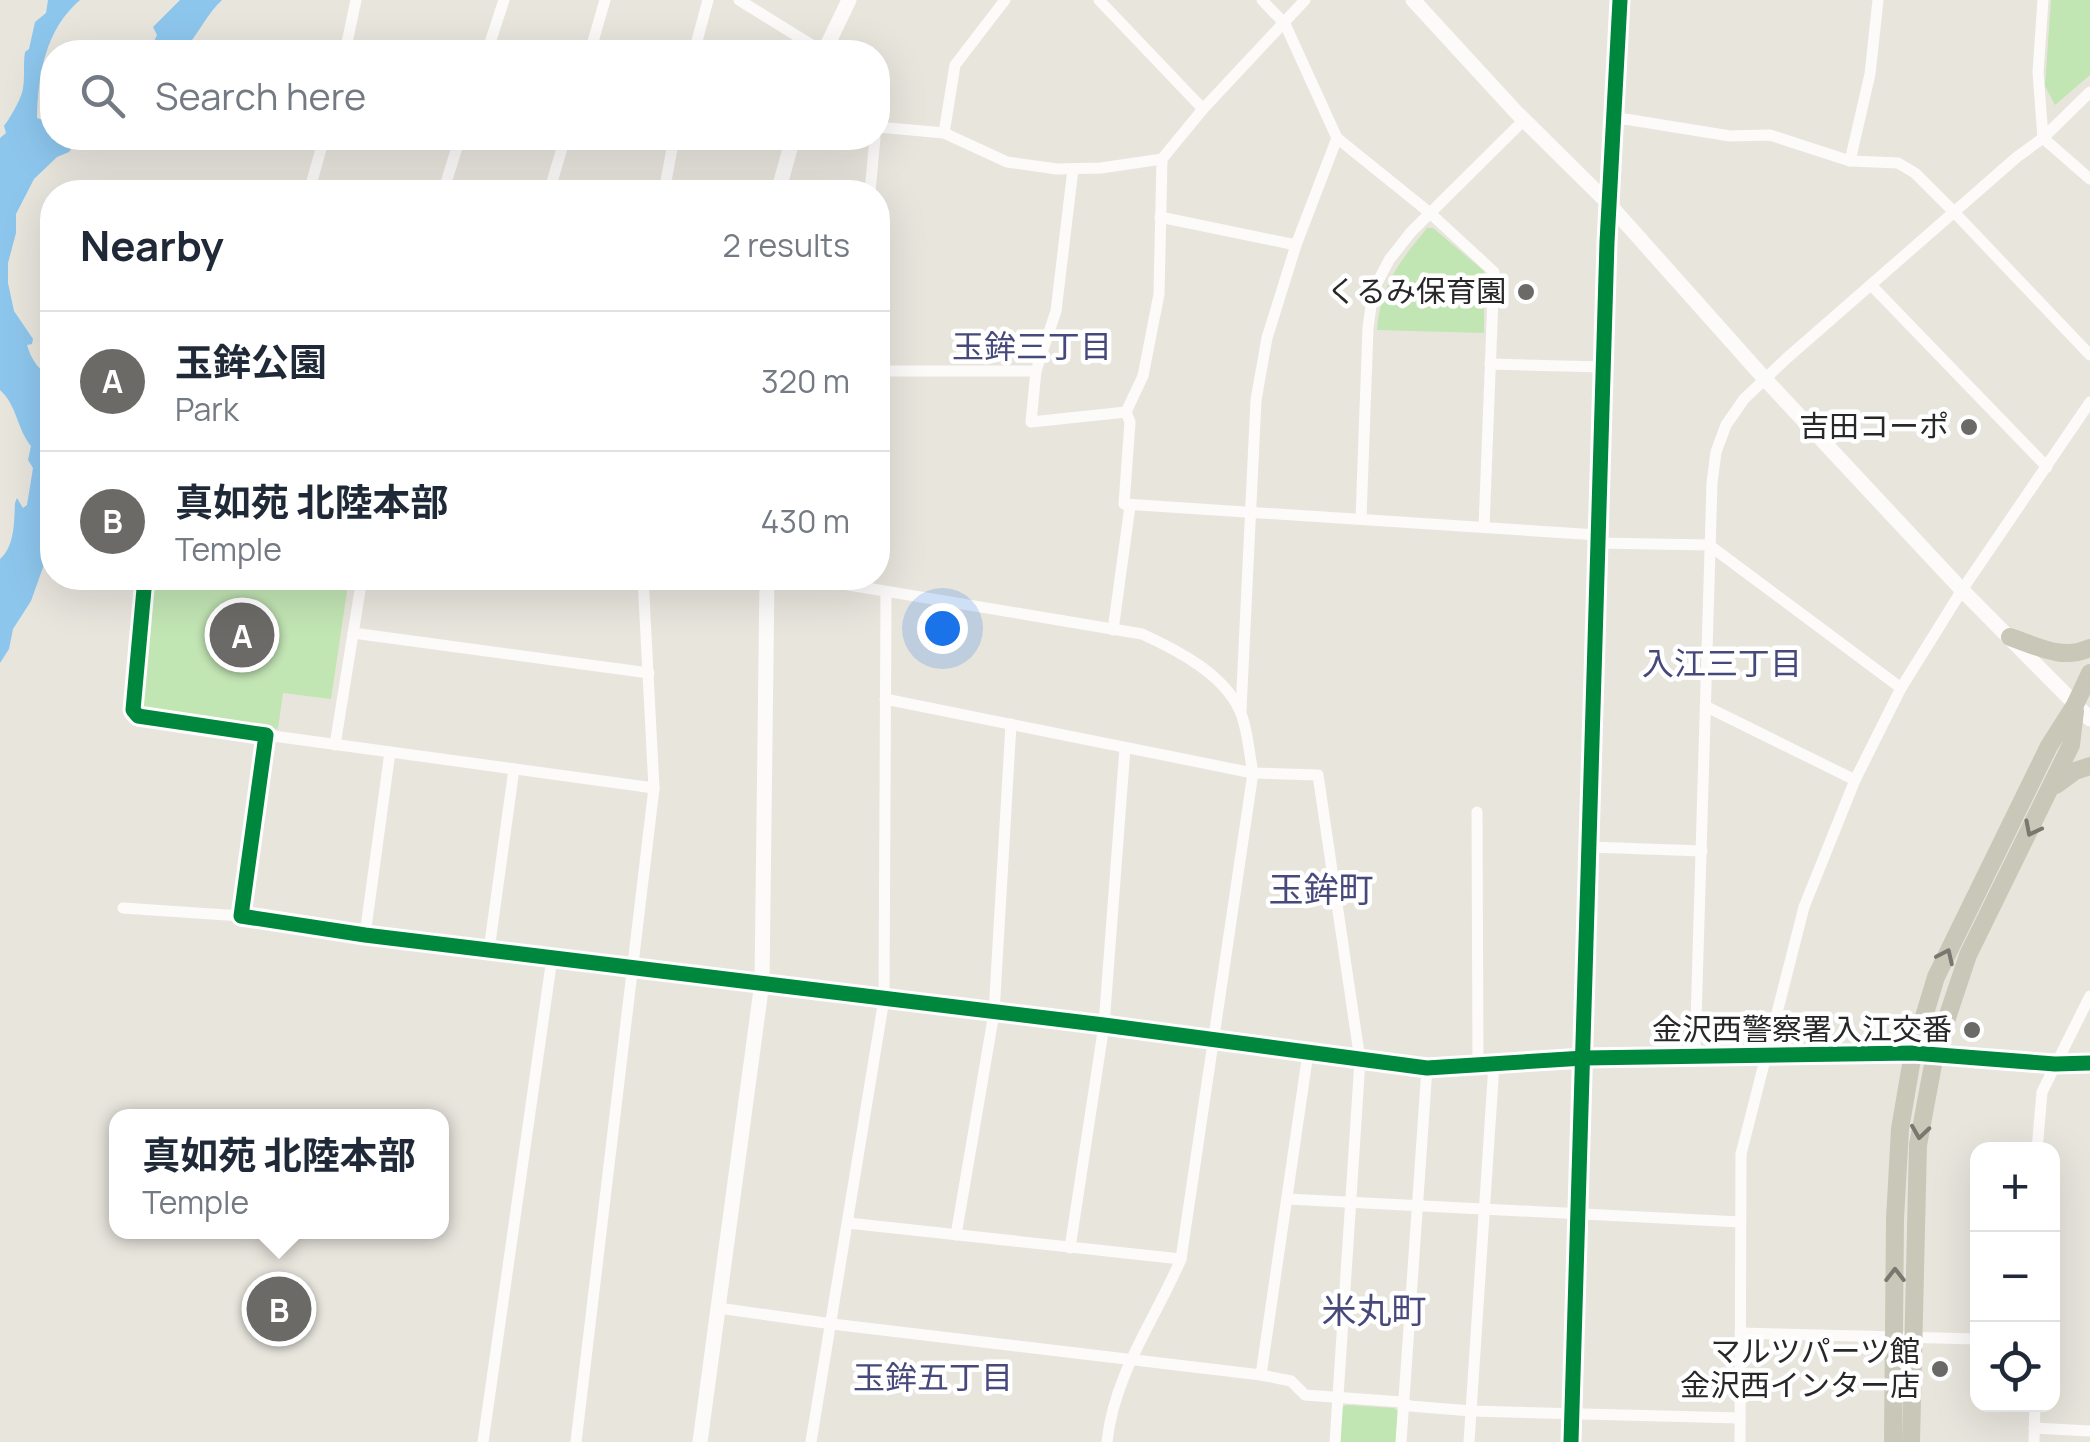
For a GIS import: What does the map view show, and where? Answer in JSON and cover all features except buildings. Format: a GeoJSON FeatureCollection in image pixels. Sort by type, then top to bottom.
{"type":"FeatureCollection","features":[{"type":"Feature","properties":{"kind":"main road"},"geometry":{"type":"LineString","coordinates":[[2010,636],[2058,654],[2075,654],[2090,648]]}},
{"type":"Feature","properties":{"kind":"main road"},"geometry":{"type":"LineString","coordinates":[[1893,1442],[1900,1129],[1914,1053],[1936,977],[2049,746],[2075,706],[2090,672]]}},
{"type":"Feature","properties":{"kind":"main road"},"geometry":{"type":"LineString","coordinates":[[1911,1442],[1918,1145],[1935,1054],[1968,954],[2071,746],[2075,706]]}},
{"type":"Feature","properties":{"kind":"main road"},"geometry":{"type":"LineString","coordinates":[[2053,787],[2074,771],[2090,766]]}},
{"type":"Feature","properties":{"kind":"street"},"geometry":{"type":"LineString","coordinates":[[348,40],[356,0]]}},
{"type":"Feature","properties":{"kind":"street"},"geometry":{"type":"LineString","coordinates":[[491,40],[504,0]]}},
{"type":"Feature","properties":{"kind":"street"},"geometry":{"type":"LineString","coordinates":[[594,40],[606,0]]}},
{"type":"Feature","properties":{"kind":"street"},"geometry":{"type":"LineString","coordinates":[[697,40],[708,0]]}},
{"type":"Feature","properties":{"kind":"street"},"geometry":{"type":"LineString","coordinates":[[738,0],[804,40]]}},
{"type":"Feature","properties":{"kind":"street"},"geometry":{"type":"LineString","coordinates":[[830,40],[849,0]]}},
{"type":"Feature","properties":{"kind":"street"},"geometry":{"type":"LineString","coordinates":[[944,132],[956,64],[1005,0]]}},
{"type":"Feature","properties":{"kind":"street"},"geometry":{"type":"LineString","coordinates":[[1099,0],[1202,110]]}},
{"type":"Feature","properties":{"kind":"street"},"geometry":{"type":"LineString","coordinates":[[1262,0],[1285,24],[1337,138],[1430,213],[1494,272],[1484,527]]}},
{"type":"Feature","properties":{"kind":"street"},"geometry":{"type":"LineString","coordinates":[[1305,0],[1202,110],[1162,159],[1159,294],[1143,376],[1126,412],[1130,422],[1124,504],[1709,545],[1900,688]]}},
{"type":"Feature","properties":{"kind":"street"},"geometry":{"type":"LineString","coordinates":[[1413,0],[1524,120],[1608,203],[1764,378],[1962,590],[2090,719]]}},
{"type":"Feature","properties":{"kind":"street"},"geometry":{"type":"LineString","coordinates":[[1571,1442],[1608,203],[1620,0]]}},
{"type":"Feature","properties":{"kind":"street"},"geometry":{"type":"LineString","coordinates":[[1850,161],[1870,74],[1878,0]]}},
{"type":"Feature","properties":{"kind":"street"},"geometry":{"type":"LineString","coordinates":[[2043,0],[2038,72],[2043,138],[2090,178]]}},
{"type":"Feature","properties":{"kind":"street"},"geometry":{"type":"LineString","coordinates":[[1695,1056],[1709,545],[1716,452],[1726,425],[1764,378],[2043,138],[2090,92]]}},
{"type":"Feature","properties":{"kind":"street"},"geometry":{"type":"LineString","coordinates":[[1614,124],[1626,119],[1730,136],[1770,135],[1850,161],[1898,163],[1954,212],[2090,356]]}},
{"type":"Feature","properties":{"kind":"street"},"geometry":{"type":"LineString","coordinates":[[1361,519],[1373,291],[1389,260],[1430,213],[1524,120]]}},
{"type":"Feature","properties":{"kind":"street"},"geometry":{"type":"LineString","coordinates":[[890,128],[944,132],[1007,162],[1073,169],[1162,159]]}},
{"type":"Feature","properties":{"kind":"street"},"geometry":{"type":"LineString","coordinates":[[1107,1442],[1128,1360],[1162,1304],[1181,1259],[1253,773],[1241,712],[1261,364],[1296,245],[1337,138]]}},
{"type":"Feature","properties":{"kind":"street"},"geometry":{"type":"LineString","coordinates":[[312,180],[321,150]]}},
{"type":"Feature","properties":{"kind":"street"},"geometry":{"type":"LineString","coordinates":[[447,180],[456,150]]}},
{"type":"Feature","properties":{"kind":"street"},"geometry":{"type":"LineString","coordinates":[[553,180],[561,150]]}},
{"type":"Feature","properties":{"kind":"street"},"geometry":{"type":"LineString","coordinates":[[666,180],[672,150]]}},
{"type":"Feature","properties":{"kind":"street"},"geometry":{"type":"LineString","coordinates":[[781,180],[790,150]]}},
{"type":"Feature","properties":{"kind":"street"},"geometry":{"type":"LineString","coordinates":[[871,180],[874,150]]}},
{"type":"Feature","properties":{"kind":"street"},"geometry":{"type":"LineString","coordinates":[[1073,169],[1056,311],[1036,371],[1031,422],[1126,412]]}},
{"type":"Feature","properties":{"kind":"street"},"geometry":{"type":"LineString","coordinates":[[1160,217],[1296,245]]}},
{"type":"Feature","properties":{"kind":"street"},"geometry":{"type":"LineString","coordinates":[[1871,284],[2046,466]]}},
{"type":"Feature","properties":{"kind":"street"},"geometry":{"type":"LineString","coordinates":[[1490,364],[1604,367]]}},
{"type":"Feature","properties":{"kind":"street"},"geometry":{"type":"LineString","coordinates":[[890,371],[1036,371]]}},
{"type":"Feature","properties":{"kind":"street"},"geometry":{"type":"LineString","coordinates":[[1740,1442],[1741,1154],[1804,908],[1855,780],[1900,688],[2090,402]]}},
{"type":"Feature","properties":{"kind":"street"},"geometry":{"type":"LineString","coordinates":[[1112,630],[1130,506]]}},
{"type":"Feature","properties":{"kind":"street"},"geometry":{"type":"LineString","coordinates":[[143,590],[133,710],[138,716],[654,788]]}},
{"type":"Feature","properties":{"kind":"street"},"geometry":{"type":"LineString","coordinates":[[335,745],[360,590]]}},
{"type":"Feature","properties":{"kind":"street"},"geometry":{"type":"LineString","coordinates":[[576,1442],[654,788],[643,590]]}},
{"type":"Feature","properties":{"kind":"street"},"geometry":{"type":"LineString","coordinates":[[700,1442],[762,982],[767,590]]}},
{"type":"Feature","properties":{"kind":"street"},"geometry":{"type":"LineString","coordinates":[[879,590],[1142,634],[1169,647],[1224,686],[1241,712]]}},
{"type":"Feature","properties":{"kind":"street"},"geometry":{"type":"LineString","coordinates":[[811,1442],[884,999],[886,592]]}},
{"type":"Feature","properties":{"kind":"street"},"geometry":{"type":"LineString","coordinates":[[353,633],[649,673]]}},
{"type":"Feature","properties":{"kind":"street"},"geometry":{"type":"LineString","coordinates":[[885,699],[1253,773],[1318,774],[1360,1060],[1336,1442]]}},
{"type":"Feature","properties":{"kind":"street"},"geometry":{"type":"LineString","coordinates":[[1707,706],[1855,780]]}},
{"type":"Feature","properties":{"kind":"street"},"geometry":{"type":"LineString","coordinates":[[956,1235],[994,1013],[1011,724]]}},
{"type":"Feature","properties":{"kind":"street"},"geometry":{"type":"LineString","coordinates":[[241,916],[266,736]]}},
{"type":"Feature","properties":{"kind":"street"},"geometry":{"type":"LineString","coordinates":[[1070,1248],[1104,1025],[1125,748]]}},
{"type":"Feature","properties":{"kind":"street"},"geometry":{"type":"LineString","coordinates":[[365,935],[390,752]]}},
{"type":"Feature","properties":{"kind":"street"},"geometry":{"type":"LineString","coordinates":[[489,950],[514,769]]}},
{"type":"Feature","properties":{"kind":"street"},"geometry":{"type":"LineString","coordinates":[[1477,812],[1478,1066]]}},
{"type":"Feature","properties":{"kind":"street"},"geometry":{"type":"LineString","coordinates":[[1590,847],[1702,850]]}},
{"type":"Feature","properties":{"kind":"street"},"geometry":{"type":"LineString","coordinates":[[122,908],[241,916],[365,935],[1427,1068],[1584,1058],[1914,1053],[2090,1063]]}},
{"type":"Feature","properties":{"kind":"street"},"geometry":{"type":"LineString","coordinates":[[483,1442],[552,958]]}},
{"type":"Feature","properties":{"kind":"street"},"geometry":{"type":"LineString","coordinates":[[2038,1142],[2042,1092],[2090,996]]}},
{"type":"Feature","properties":{"kind":"street"},"geometry":{"type":"LineString","coordinates":[[1261,1376],[1308,1054]]}},
{"type":"Feature","properties":{"kind":"street"},"geometry":{"type":"LineString","coordinates":[[1469,1442],[1494,1064]]}},
{"type":"Feature","properties":{"kind":"street"},"geometry":{"type":"LineString","coordinates":[[1401,1442],[1427,1068]]}},
{"type":"Feature","properties":{"kind":"street"},"geometry":{"type":"LineString","coordinates":[[1287,1199],[1740,1222]]}},
{"type":"Feature","properties":{"kind":"street"},"geometry":{"type":"LineString","coordinates":[[848,1224],[1181,1259]]}},
{"type":"Feature","properties":{"kind":"street"},"geometry":{"type":"LineString","coordinates":[[718,1308],[1261,1376],[1291,1381],[1304,1395],[1339,1399],[1471,1411],[1740,1418]]}},
{"type":"Feature","properties":{"kind":"street"},"geometry":{"type":"LineString","coordinates":[[1740,1333],[1970,1339]]}},
{"type":"Feature","properties":{"kind":"street"},"geometry":{"type":"LineString","coordinates":[[2034,1442],[2035,1412]]}},
{"type":"Feature","properties":{"kind":"street"},"geometry":{"type":"LineString","coordinates":[[2034,1428],[2090,1431]]}},
{"type":"Feature","properties":{"kind":"green space"},"geometry":{"type":"Polygon","coordinates":[[[2051,0],[2090,0],[2090,75],[2055,105],[2045,86],[2051,0]]]}},
{"type":"Feature","properties":{"kind":"green space"},"geometry":{"type":"Polygon","coordinates":[[[1427,228],[1433,228],[1484,271],[1484,333],[1377,330],[1393,275],[1427,228]]]}},
{"type":"Feature","properties":{"kind":"green space"},"geometry":{"type":"Polygon","coordinates":[[[148,590],[347,590],[331,699],[283,693],[278,729],[143,710],[138,703],[148,590]]]}},
{"type":"Feature","properties":{"kind":"green space"},"geometry":{"type":"Polygon","coordinates":[[[1342,1407],[1394,1408],[1398,1411],[1396,1442],[1340,1442],[1342,1407]]]}},
{"type":"Feature","properties":{"kind":"water"},"geometry":{"type":"Polygon","coordinates":[[[48,0],[80,0],[51,40],[40,40],[40,150],[70,150],[34,179],[16,214],[16,233],[8,263],[14,311],[33,339],[27,345],[40,369],[40,576],[0,663],[0,559],[11,541],[17,498],[23,508],[27,505],[33,468],[28,460],[31,446],[0,390],[0,138],[6,133],[4,126],[22,92],[25,52],[35,22],[46,13],[48,0]]]}},
{"type":"Feature","properties":{"kind":"water"},"geometry":{"type":"Polygon","coordinates":[[[180,0],[222,0],[191,40],[155,40],[153,27],[180,0]]]}},
{"type":"Feature","properties":{"kind":"cycle path"},"geometry":{"type":"LineString","coordinates":[[1571,1442],[1607,242],[1620,0]]}},
{"type":"Feature","properties":{"kind":"cycle path"},"geometry":{"type":"LineString","coordinates":[[144,590],[133,710],[138,716],[266,735],[241,916],[365,935],[1427,1068],[1584,1058],[1913,1053],[2090,1063]]}},
{"type":"Feature","properties":{"kind":"place","name":"くるみ保育園"},"geometry":{"type":"Point","coordinates":[1526,292]}},
{"type":"Feature","properties":{"kind":"place","name":"吉田コーポ"},"geometry":{"type":"Point","coordinates":[1969,427]}},
{"type":"Feature","properties":{"kind":"place","name":"玉鉾公園"},"geometry":{"type":"Point","coordinates":[242,635]}},
{"type":"Feature","properties":{"kind":"place","name":"金沢西警察署入江交番"},"geometry":{"type":"Point","coordinates":[1972,1030]}},
{"type":"Feature","properties":{"kind":"place","name":"真如苑 北陸本部"},"geometry":{"type":"Point","coordinates":[279,1309]}},
{"type":"Feature","properties":{"kind":"place","name":"マルツパーツ館 金沢西インター店"},"geometry":{"type":"Point","coordinates":[1940,1369]}},
{"type":"Feature","properties":{"kind":"district","name":"玉鉾三丁目"},"geometry":{"type":"Point","coordinates":[1032,347]}},
{"type":"Feature","properties":{"kind":"district","name":"入江三丁目"},"geometry":{"type":"Point","coordinates":[1722,664]}},
{"type":"Feature","properties":{"kind":"district","name":"玉鉾町"},"geometry":{"type":"Point","coordinates":[1321,890]}},
{"type":"Feature","properties":{"kind":"district","name":"米丸町"},"geometry":{"type":"Point","coordinates":[1374,1311]}},
{"type":"Feature","properties":{"kind":"district","name":"玉鉾五丁目"},"geometry":{"type":"Point","coordinates":[933,1378]}}]}
